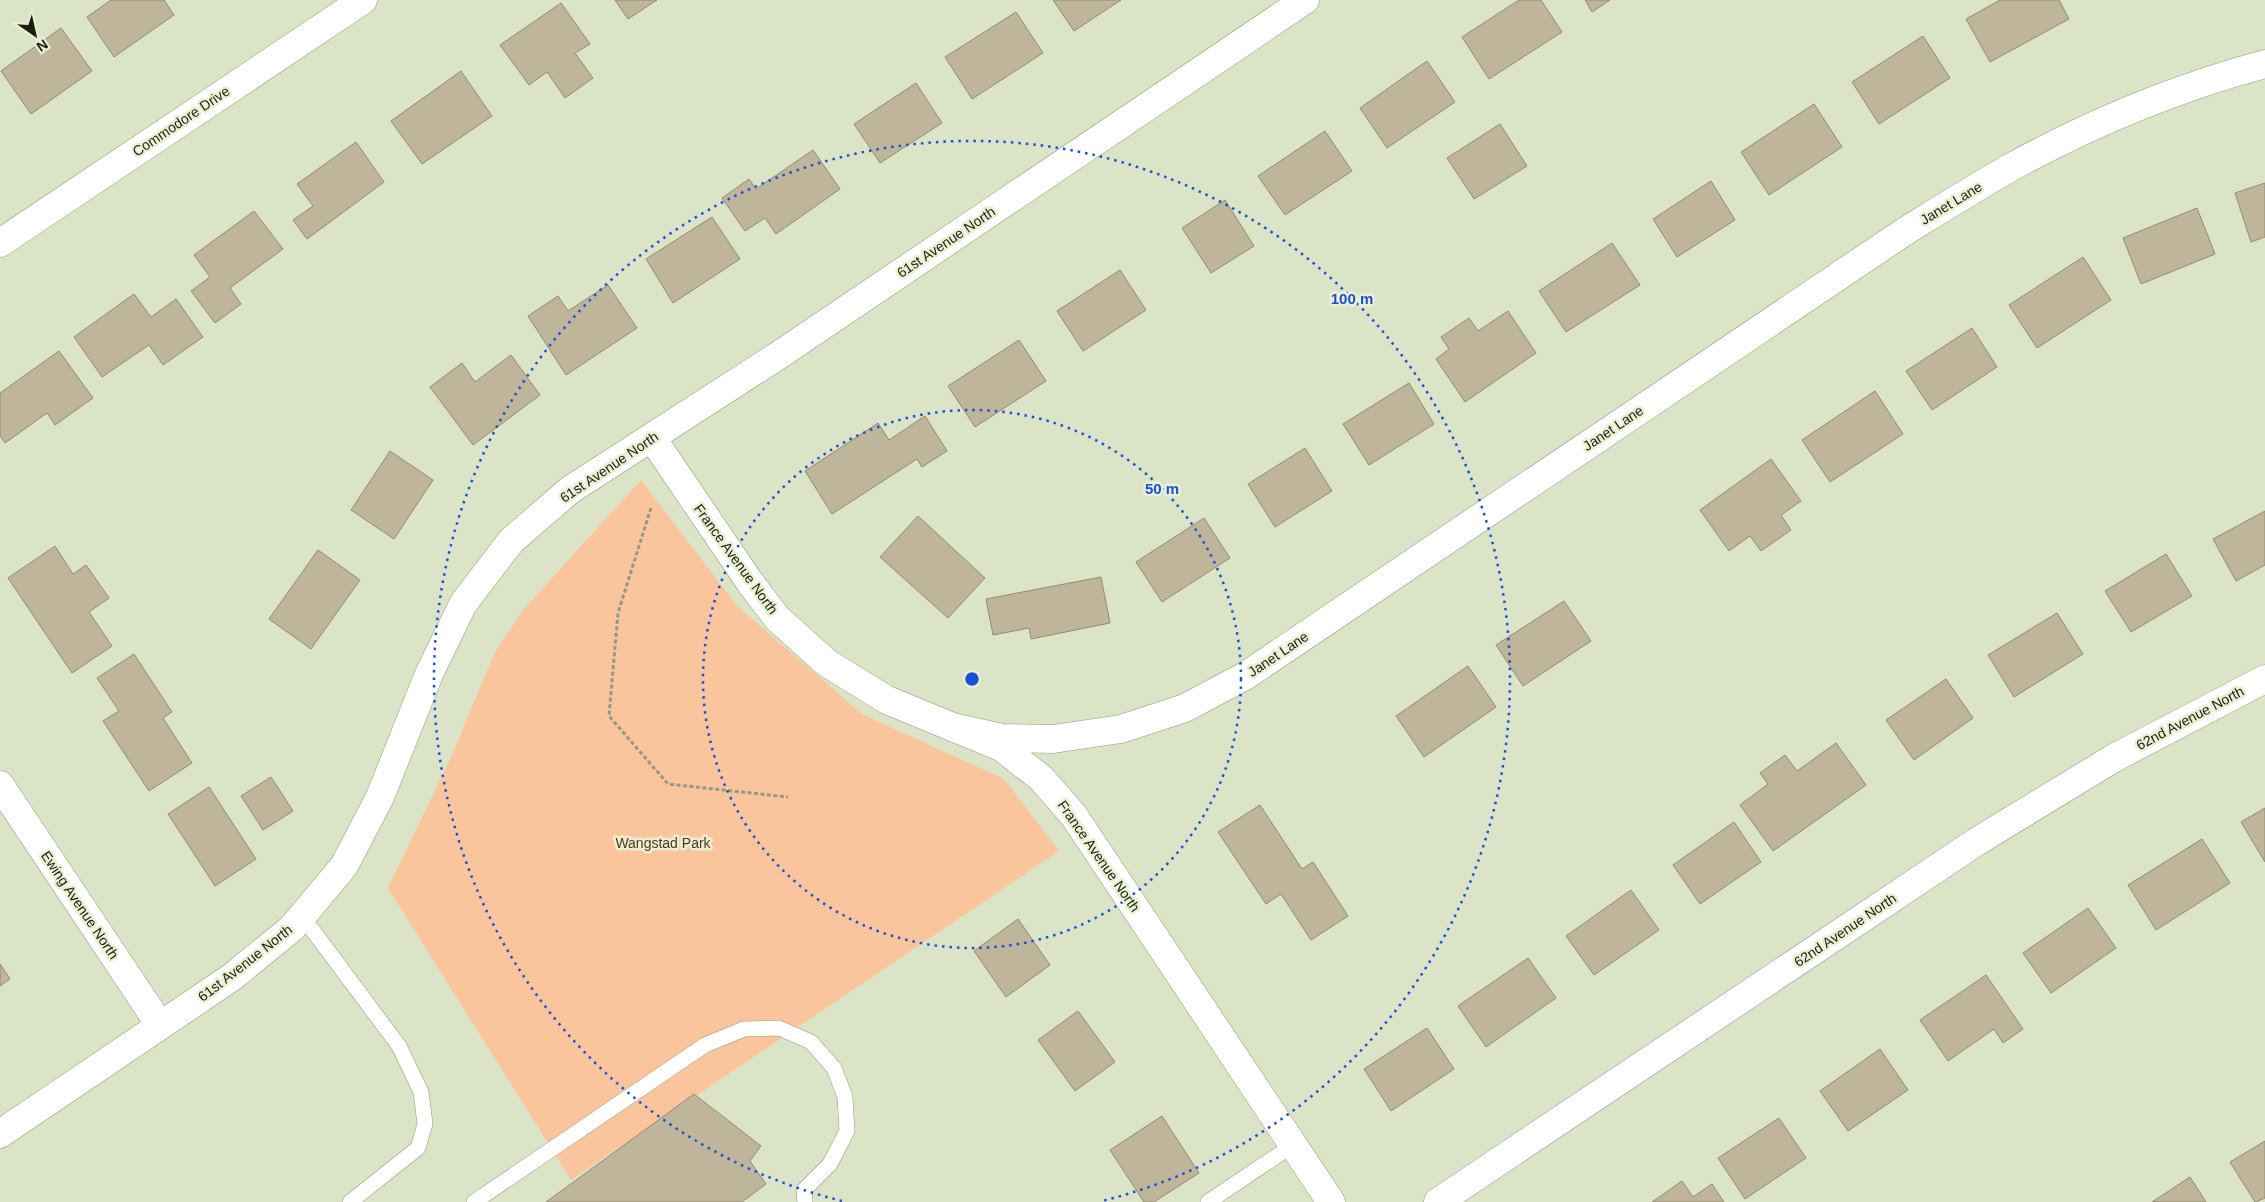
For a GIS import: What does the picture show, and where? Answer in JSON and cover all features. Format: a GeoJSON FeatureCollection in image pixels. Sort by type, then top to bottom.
{"type":"FeatureCollection","features":[{"type":"Feature","properties":{"kind":"street","name":"Commodore Drive"},"geometry":{"type":"LineString","coordinates":[[0,243],[363,0]]}},
{"type":"Feature","properties":{"kind":"street","name":"61st Avenue North"},"geometry":{"type":"LineString","coordinates":[[0,1134],[232,977],[292,928],[344,866],[380,797],[429,674],[463,604],[511,541],[570,490],[652,438],[1305,0]]}},
{"type":"Feature","properties":{"kind":"street","name":"Janet Lane"},"geometry":{"type":"LineString","coordinates":[[952,727],[1002,738],[1054,739],[1121,729],[1185,708],[1245,676],[1904,232],[1993,178],[2117,115],[2232,73],[2265,64]]}},
{"type":"Feature","properties":{"kind":"street","name":"France Avenue North"},"geometry":{"type":"LineString","coordinates":[[652,438],[749,581],[777,618],[827,663],[887,700],[1001,747],[1041,778],[1074,816],[1331,1202]]}},
{"type":"Feature","properties":{"kind":"street","name":"62nd Avenue North"},"geometry":{"type":"LineString","coordinates":[[1438,1202],[1976,842],[2114,758],[2265,679]]}},
{"type":"Feature","properties":{"kind":"street","name":"Ewing Avenue North"},"geometry":{"type":"LineString","coordinates":[[0,785],[160,1025]]}},
{"type":"Feature","properties":{"kind":"lane"},"geometry":{"type":"LineString","coordinates":[[302,916],[399,1046],[421,1092],[426,1124],[418,1148],[350,1202]]}},
{"type":"Feature","properties":{"kind":"lane"},"geometry":{"type":"LineString","coordinates":[[474,1202],[705,1045],[744,1029],[779,1028],[811,1042],[834,1068],[845,1097],[847,1131],[830,1164],[804,1190],[805,1202]]}},
{"type":"Feature","properties":{"kind":"lane"},"geometry":{"type":"LineString","coordinates":[[1208,1202],[1294,1146]]}},
{"type":"Feature","properties":{"kind":"path"},"geometry":{"type":"LineString","coordinates":[[651,508],[618,614],[609,716],[668,784],[788,797]]}},
{"type":"Feature","properties":{"kind":"green space","name":"Wangstad Park"},"geometry":{"type":"Polygon","coordinates":[[[641,480],[737,606],[862,714],[1004,779],[1059,851],[571,1180],[388,888],[451,757],[495,652],[523,610],[641,480]]]}},
{"type":"Feature","properties":{"kind":"building"},"geometry":{"type":"Polygon","coordinates":[[[111,0],[164,0],[174,15],[114,57],[87,17],[111,0]]]}},
{"type":"Feature","properties":{"kind":"building"},"geometry":{"type":"Polygon","coordinates":[[[615,0],[657,0],[628,19],[615,0]]]}},
{"type":"Feature","properties":{"kind":"building"},"geometry":{"type":"Polygon","coordinates":[[[1053,0],[1121,0],[1074,31],[1053,0]]]}},
{"type":"Feature","properties":{"kind":"building"},"geometry":{"type":"Polygon","coordinates":[[[1519,0],[1541,0],[1562,32],[1489,79],[1462,37],[1519,0]]]}},
{"type":"Feature","properties":{"kind":"building"},"geometry":{"type":"Polygon","coordinates":[[[1585,0],[1610,0],[1592,12],[1585,0]]]}},
{"type":"Feature","properties":{"kind":"building"},"geometry":{"type":"Polygon","coordinates":[[[2000,0],[2059,0],[2069,19],[1990,62],[1966,19],[2000,0]]]}},
{"type":"Feature","properties":{"kind":"building"},"geometry":{"type":"Polygon","coordinates":[[[561,3],[590,44],[575,53],[593,78],[565,98],[547,72],[529,85],[500,45],[561,3]]]}},
{"type":"Feature","properties":{"kind":"building"},"geometry":{"type":"Polygon","coordinates":[[[1016,12],[1043,53],[972,99],[945,57],[1016,12]]]}},
{"type":"Feature","properties":{"kind":"building"},"geometry":{"type":"Polygon","coordinates":[[[61,28],[92,71],[31,114],[1,71],[61,28]]]}},
{"type":"Feature","properties":{"kind":"building"},"geometry":{"type":"Polygon","coordinates":[[[1923,36],[1950,78],[1879,124],[1852,82],[1923,36]]]}},
{"type":"Feature","properties":{"kind":"building"},"geometry":{"type":"Polygon","coordinates":[[[1427,61],[1455,102],[1387,148],[1360,108],[1427,61]]]}},
{"type":"Feature","properties":{"kind":"building"},"geometry":{"type":"Polygon","coordinates":[[[461,71],[492,116],[422,164],[391,121],[461,71]]]}},
{"type":"Feature","properties":{"kind":"building"},"geometry":{"type":"Polygon","coordinates":[[[916,83],[942,123],[880,163],[854,124],[916,83]]]}},
{"type":"Feature","properties":{"kind":"building"},"geometry":{"type":"Polygon","coordinates":[[[1814,104],[1842,147],[1769,195],[1741,152],[1814,104]]]}},
{"type":"Feature","properties":{"kind":"building"},"geometry":{"type":"Polygon","coordinates":[[[1500,124],[1527,166],[1474,199],[1447,158],[1500,124]]]}},
{"type":"Feature","properties":{"kind":"building"},"geometry":{"type":"Polygon","coordinates":[[[1325,131],[1352,171],[1285,215],[1258,176],[1325,131]]]}},
{"type":"Feature","properties":{"kind":"building"},"geometry":{"type":"Polygon","coordinates":[[[356,142],[384,182],[307,239],[293,220],[313,206],[297,184],[356,142]]]}},
{"type":"Feature","properties":{"kind":"building"},"geometry":{"type":"Polygon","coordinates":[[[813,150],[840,189],[776,234],[765,218],[745,231],[722,198],[749,179],[756,189],[813,150]]]}},
{"type":"Feature","properties":{"kind":"building"},"geometry":{"type":"Polygon","coordinates":[[[1711,181],[1735,220],[1677,257],[1653,219],[1711,181]]]}},
{"type":"Feature","properties":{"kind":"building"},"geometry":{"type":"Polygon","coordinates":[[[2265,183],[2265,237],[2251,242],[2235,193],[2265,183]]]}},
{"type":"Feature","properties":{"kind":"building"},"geometry":{"type":"Polygon","coordinates":[[[1225,200],[1254,246],[1211,273],[1182,228],[1225,200]]]}},
{"type":"Feature","properties":{"kind":"building"},"geometry":{"type":"Polygon","coordinates":[[[2197,208],[2215,254],[2141,284],[2123,238],[2197,208]]]}},
{"type":"Feature","properties":{"kind":"building"},"geometry":{"type":"Polygon","coordinates":[[[254,211],[283,249],[230,288],[241,304],[215,323],[191,291],[210,277],[194,255],[254,211]]]}},
{"type":"Feature","properties":{"kind":"building"},"geometry":{"type":"Polygon","coordinates":[[[712,217],[740,259],[673,303],[646,259],[712,217]]]}},
{"type":"Feature","properties":{"kind":"building"},"geometry":{"type":"Polygon","coordinates":[[[1612,243],[1640,285],[1566,332],[1539,291],[1612,243]]]}},
{"type":"Feature","properties":{"kind":"building"},"geometry":{"type":"Polygon","coordinates":[[[2083,257],[2111,300],[2037,348],[2009,305],[2083,257]]]}},
{"type":"Feature","properties":{"kind":"building"},"geometry":{"type":"Polygon","coordinates":[[[1120,270],[1146,310],[1083,351],[1057,311],[1120,270]]]}},
{"type":"Feature","properties":{"kind":"building"},"geometry":{"type":"Polygon","coordinates":[[[608,285],[637,328],[566,375],[528,316],[558,296],[568,311],[608,285]]]}},
{"type":"Feature","properties":{"kind":"building"},"geometry":{"type":"Polygon","coordinates":[[[134,294],[151,317],[176,299],[203,337],[163,365],[149,345],[102,377],[74,337],[134,294]]]}},
{"type":"Feature","properties":{"kind":"building"},"geometry":{"type":"Polygon","coordinates":[[[1508,311],[1536,353],[1465,402],[1436,359],[1449,349],[1441,337],[1469,318],[1478,331],[1508,311]]]}},
{"type":"Feature","properties":{"kind":"building"},"geometry":{"type":"Polygon","coordinates":[[[1972,328],[1997,367],[1932,410],[1906,371],[1972,328]]]}},
{"type":"Feature","properties":{"kind":"building"},"geometry":{"type":"Polygon","coordinates":[[[1019,340],[1046,381],[975,427],[948,386],[1019,340]]]}},
{"type":"Feature","properties":{"kind":"building"},"geometry":{"type":"Polygon","coordinates":[[[59,351],[93,398],[55,425],[47,413],[5,443],[0,436],[0,393],[59,351]]]}},
{"type":"Feature","properties":{"kind":"building"},"geometry":{"type":"Polygon","coordinates":[[[511,355],[540,395],[473,445],[430,387],[462,363],[475,382],[511,355]]]}},
{"type":"Feature","properties":{"kind":"building"},"geometry":{"type":"Polygon","coordinates":[[[1409,383],[1434,424],[1369,465],[1343,424],[1409,383]]]}},
{"type":"Feature","properties":{"kind":"building"},"geometry":{"type":"Polygon","coordinates":[[[1875,391],[1903,434],[1830,482],[1802,440],[1875,391]]]}},
{"type":"Feature","properties":{"kind":"building"},"geometry":{"type":"Polygon","coordinates":[[[925,416],[947,451],[922,467],[917,459],[832,514],[805,471],[878,423],[889,440],[925,416]]]}},
{"type":"Feature","properties":{"kind":"building"},"geometry":{"type":"Polygon","coordinates":[[[1305,448],[1332,491],[1275,527],[1248,484],[1305,448]]]}},
{"type":"Feature","properties":{"kind":"building"},"geometry":{"type":"Polygon","coordinates":[[[390,451],[433,480],[394,539],[351,510],[390,451]]]}},
{"type":"Feature","properties":{"kind":"building"},"geometry":{"type":"Polygon","coordinates":[[[1771,459],[1801,501],[1781,515],[1791,530],[1761,551],[1750,536],[1729,551],[1700,510],[1771,459]]]}},
{"type":"Feature","properties":{"kind":"building"},"geometry":{"type":"Polygon","coordinates":[[[2265,511],[2265,565],[2236,581],[2213,539],[2265,511]]]}},
{"type":"Feature","properties":{"kind":"building"},"geometry":{"type":"Polygon","coordinates":[[[918,516],[985,578],[948,618],[880,557],[918,516]]]}},
{"type":"Feature","properties":{"kind":"building"},"geometry":{"type":"Polygon","coordinates":[[[1204,518],[1230,558],[1162,602],[1136,562],[1204,518]]]}},
{"type":"Feature","properties":{"kind":"building"},"geometry":{"type":"Polygon","coordinates":[[[55,546],[73,574],[86,565],[109,598],[89,612],[112,646],[72,673],[8,578],[55,546]]]}},
{"type":"Feature","properties":{"kind":"building"},"geometry":{"type":"Polygon","coordinates":[[[318,550],[360,580],[311,649],[269,619],[318,550]]]}},
{"type":"Feature","properties":{"kind":"building"},"geometry":{"type":"Polygon","coordinates":[[[2166,554],[2192,596],[2131,632],[2105,591],[2166,554]]]}},
{"type":"Feature","properties":{"kind":"building"},"geometry":{"type":"Polygon","coordinates":[[[1101,577],[1110,623],[1031,639],[1029,628],[993,635],[986,599],[1101,577]]]}},
{"type":"Feature","properties":{"kind":"building"},"geometry":{"type":"Polygon","coordinates":[[[1564,601],[1591,641],[1523,686],[1496,645],[1564,601]]]}},
{"type":"Feature","properties":{"kind":"building"},"geometry":{"type":"Polygon","coordinates":[[[2057,613],[2083,654],[2014,697],[1988,655],[2057,613]]]}},
{"type":"Feature","properties":{"kind":"building"},"geometry":{"type":"Polygon","coordinates":[[[134,654],[172,712],[163,718],[192,763],[149,791],[103,721],[119,711],[97,678],[134,654]]]}},
{"type":"Feature","properties":{"kind":"building"},"geometry":{"type":"Polygon","coordinates":[[[1468,666],[1496,707],[1424,757],[1396,716],[1468,666]]]}},
{"type":"Feature","properties":{"kind":"building"},"geometry":{"type":"Polygon","coordinates":[[[1946,679],[1973,718],[1914,760],[1886,720],[1946,679]]]}},
{"type":"Feature","properties":{"kind":"building"},"geometry":{"type":"Polygon","coordinates":[[[1836,743],[1866,785],[1773,851],[1740,805],[1768,784],[1760,773],[1785,755],[1797,771],[1836,743]]]}},
{"type":"Feature","properties":{"kind":"building"},"geometry":{"type":"Polygon","coordinates":[[[271,777],[293,811],[263,830],[241,796],[271,777]]]}},
{"type":"Feature","properties":{"kind":"building"},"geometry":{"type":"Polygon","coordinates":[[[209,787],[256,859],[215,886],[168,814],[209,787]]]}},
{"type":"Feature","properties":{"kind":"building"},"geometry":{"type":"Polygon","coordinates":[[[1260,805],[1302,869],[1313,862],[1348,916],[1311,940],[1281,894],[1266,904],[1218,832],[1260,805]]]}},
{"type":"Feature","properties":{"kind":"building"},"geometry":{"type":"Polygon","coordinates":[[[2265,808],[2265,862],[2241,822],[2265,808]]]}},
{"type":"Feature","properties":{"kind":"building"},"geometry":{"type":"Polygon","coordinates":[[[1734,822],[1761,862],[1700,904],[1673,865],[1734,822]]]}},
{"type":"Feature","properties":{"kind":"building"},"geometry":{"type":"Polygon","coordinates":[[[2202,839],[2230,883],[2156,930],[2128,885],[2202,839]]]}},
{"type":"Feature","properties":{"kind":"building"},"geometry":{"type":"Polygon","coordinates":[[[1631,890],[1659,930],[1594,975],[1566,936],[1631,890]]]}},
{"type":"Feature","properties":{"kind":"building"},"geometry":{"type":"Polygon","coordinates":[[[2088,908],[2116,948],[2051,993],[2023,953],[2088,908]]]}},
{"type":"Feature","properties":{"kind":"building"},"geometry":{"type":"Polygon","coordinates":[[[1018,919],[1050,965],[1006,997],[974,951],[1018,919]]]}},
{"type":"Feature","properties":{"kind":"building"},"geometry":{"type":"Polygon","coordinates":[[[1528,958],[1556,998],[1486,1047],[1458,1006],[1528,958]]]}},
{"type":"Feature","properties":{"kind":"building"},"geometry":{"type":"Polygon","coordinates":[[[0,964],[10,979],[0,986],[0,964]]]}},
{"type":"Feature","properties":{"kind":"building"},"geometry":{"type":"Polygon","coordinates":[[[1986,975],[2023,1029],[2003,1043],[1994,1029],[1948,1061],[1920,1020],[1986,975]]]}},
{"type":"Feature","properties":{"kind":"building"},"geometry":{"type":"Polygon","coordinates":[[[1078,1011],[1115,1062],[1075,1091],[1038,1040],[1078,1011]]]}},
{"type":"Feature","properties":{"kind":"building"},"geometry":{"type":"Polygon","coordinates":[[[1427,1028],[1454,1069],[1391,1111],[1364,1069],[1427,1028]]]}},
{"type":"Feature","properties":{"kind":"building"},"geometry":{"type":"Polygon","coordinates":[[[1880,1049],[1908,1090],[1848,1131],[1820,1091],[1880,1049]]]}},
{"type":"Feature","properties":{"kind":"building"},"geometry":{"type":"Polygon","coordinates":[[[694,1094],[761,1146],[750,1161],[766,1184],[742,1202],[546,1202],[694,1094]]]}},
{"type":"Feature","properties":{"kind":"building"},"geometry":{"type":"Polygon","coordinates":[[[1162,1116],[1199,1173],[1154,1202],[1144,1202],[1110,1150],[1162,1116]]]}},
{"type":"Feature","properties":{"kind":"building"},"geometry":{"type":"Polygon","coordinates":[[[1779,1118],[1806,1158],[1745,1199],[1718,1158],[1779,1118]]]}},
{"type":"Feature","properties":{"kind":"building"},"geometry":{"type":"Polygon","coordinates":[[[2265,1141],[2265,1198],[2255,1202],[2230,1162],[2265,1141]]]}},
{"type":"Feature","properties":{"kind":"building"},"geometry":{"type":"Polygon","coordinates":[[[2190,1177],[2206,1202],[2152,1202],[2190,1177]]]}},
{"type":"Feature","properties":{"kind":"building"},"geometry":{"type":"Polygon","coordinates":[[[1682,1181],[1693,1197],[1712,1184],[1724,1202],[1652,1202],[1682,1181]]]}}]}
